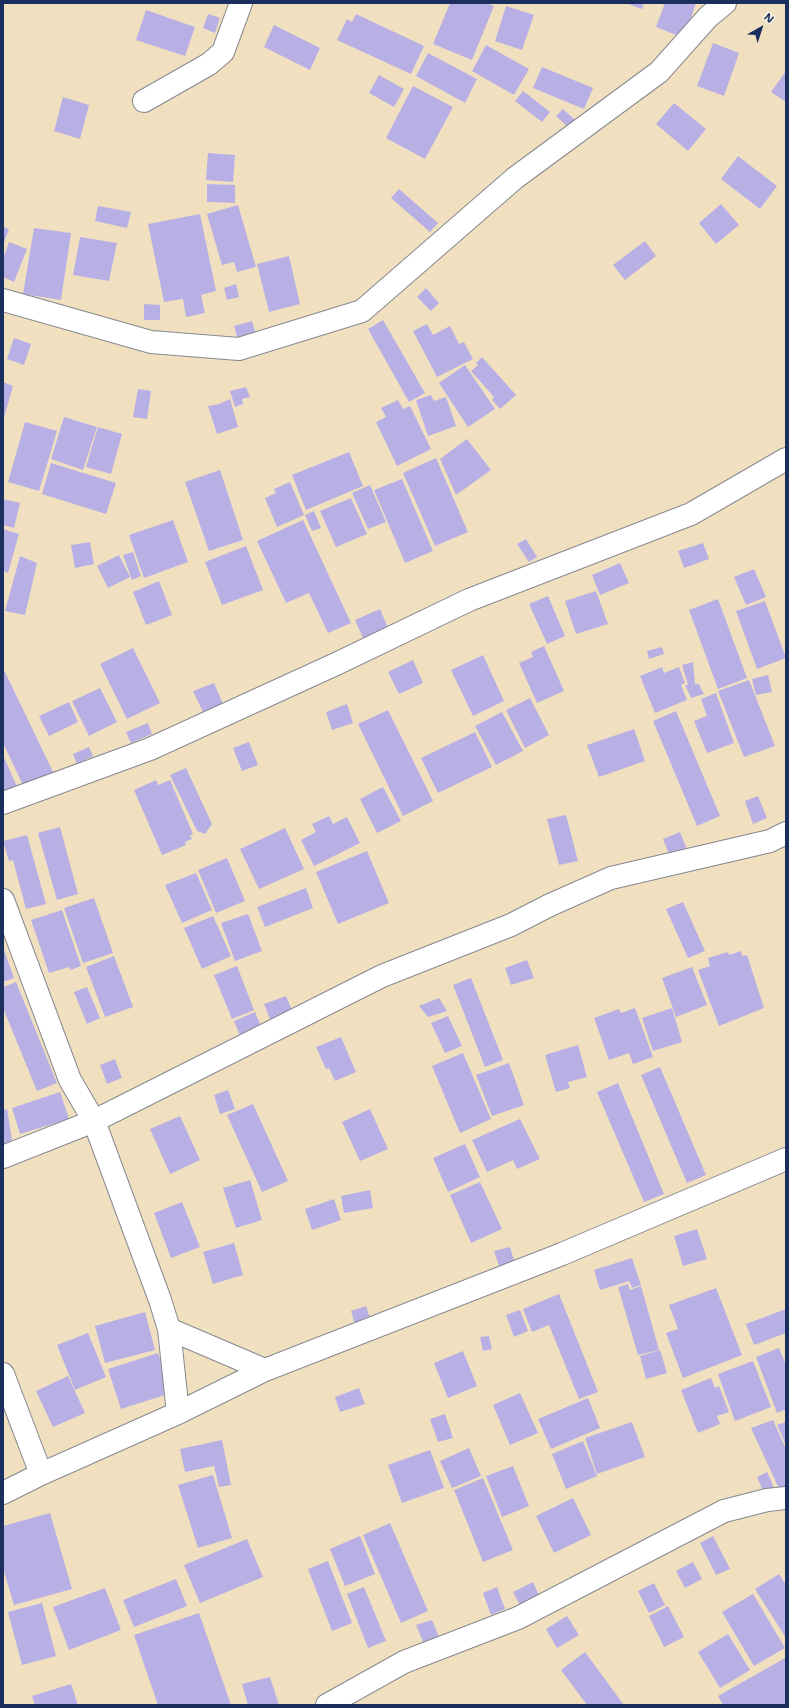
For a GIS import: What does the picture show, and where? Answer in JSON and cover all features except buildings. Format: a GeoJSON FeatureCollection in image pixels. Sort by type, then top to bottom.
{"type":"FeatureCollection","features":[{"type":"Feature","properties":{"kind":"street"},"geometry":{"type":"LineString","coordinates":[[144,101],[209,64],[223,52],[241,3]]}},
{"type":"Feature","properties":{"kind":"street"},"geometry":{"type":"LineString","coordinates":[[3,300],[151,342],[239,349],[362,311],[515,178],[660,72],[708,17],[725,3]]}},
{"type":"Feature","properties":{"kind":"street"},"geometry":{"type":"LineString","coordinates":[[3,803],[150,749],[336,664],[469,600],[691,514],[786,459]]}},
{"type":"Feature","properties":{"kind":"street"},"geometry":{"type":"LineString","coordinates":[[3,1157],[94,1121],[382,976],[511,925],[550,905],[611,878],[770,841],[786,833]]}},
{"type":"Feature","properties":{"kind":"street"},"geometry":{"type":"LineString","coordinates":[[3,900],[70,1080],[94,1121],[160,1300],[169,1329],[178,1413]]}},
{"type":"Feature","properties":{"kind":"street"},"geometry":{"type":"LineString","coordinates":[[3,1493],[41,1474],[178,1413],[265,1370],[562,1254],[786,1159]]}},
{"type":"Feature","properties":{"kind":"street"},"geometry":{"type":"LineString","coordinates":[[169,1329],[265,1370]]}},
{"type":"Feature","properties":{"kind":"street"},"geometry":{"type":"LineString","coordinates":[[3,1374],[41,1474]]}},
{"type":"Feature","properties":{"kind":"street"},"geometry":{"type":"LineString","coordinates":[[327,1705],[404,1662],[518,1618],[724,1511],[767,1500],[786,1498]]}}]}
